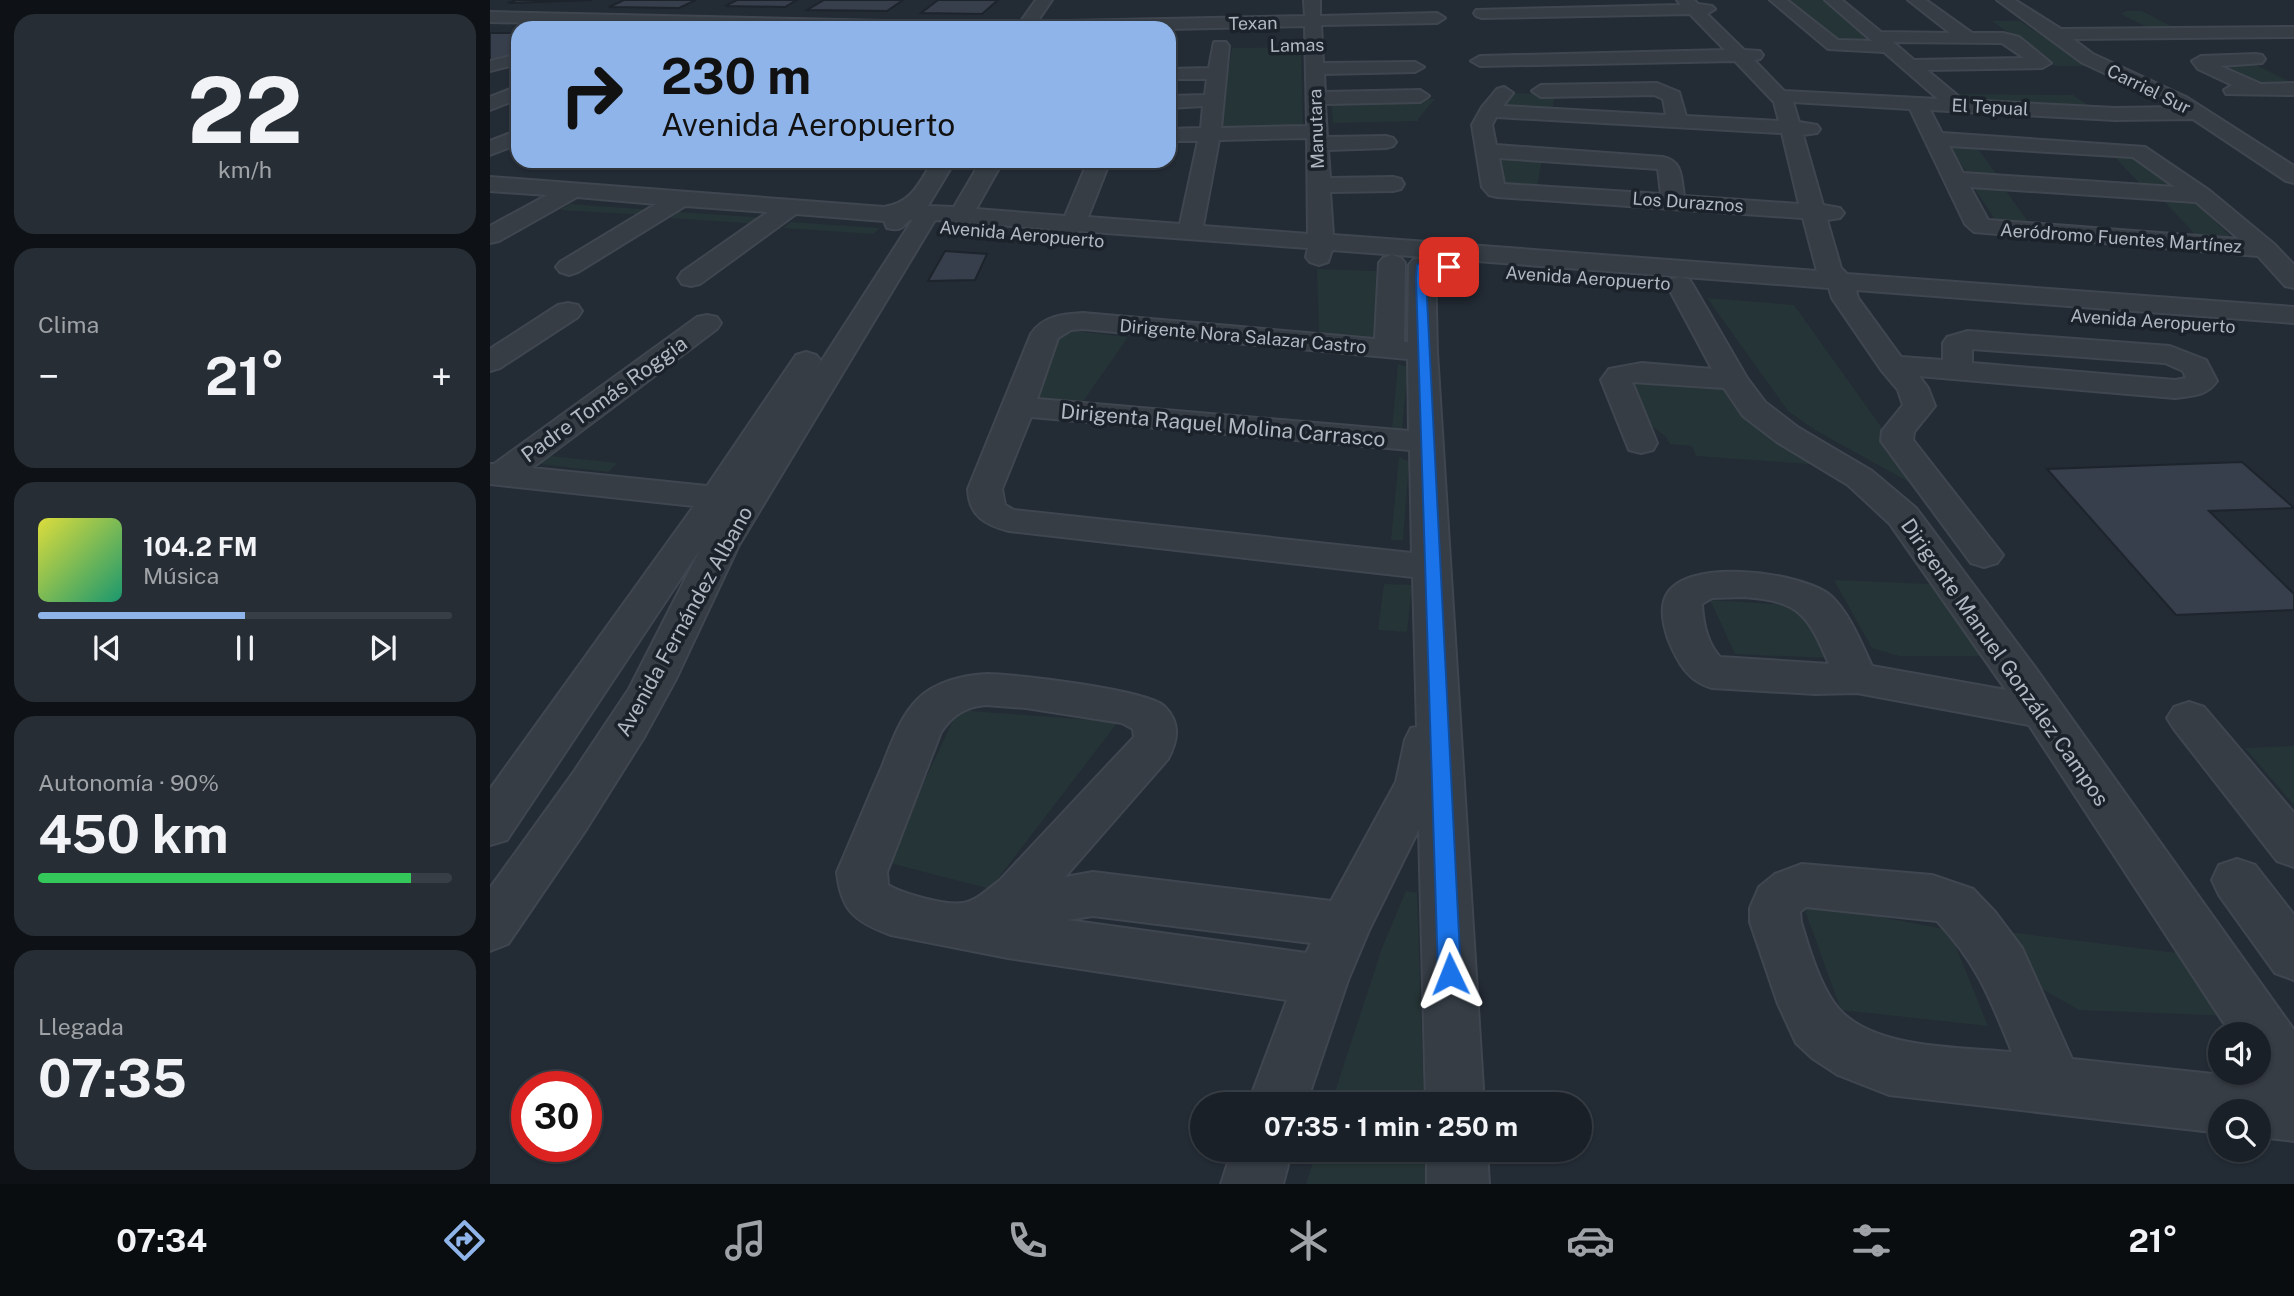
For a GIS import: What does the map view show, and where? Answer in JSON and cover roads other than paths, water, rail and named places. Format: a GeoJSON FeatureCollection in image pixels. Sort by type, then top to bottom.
{"type":"FeatureCollection","features":[{"type":"Feature","properties":{"kind":"street"},"geometry":{"type":"LineString","coordinates":[[1023,21],[1044,0]]}},
{"type":"Feature","properties":{"kind":"street"},"geometry":{"type":"LineString","coordinates":[[1778,0],[1834,45],[2003,38],[2013,41],[2042,63],[1891,71]]}},
{"type":"Feature","properties":{"kind":"street"},"geometry":{"type":"LineString","coordinates":[[1833,0],[1957,105]]}},
{"type":"Feature","properties":{"kind":"street","name":"Carriel Sur"},"geometry":{"type":"LineString","coordinates":[[2005,0],[2096,63],[2199,113],[2294,176]]}},
{"type":"Feature","properties":{"kind":"street","name":"Manutara"},"geometry":{"type":"LineString","coordinates":[[1308,1],[1314,45],[1320,250]]}},
{"type":"Feature","properties":{"kind":"street"},"geometry":{"type":"LineString","coordinates":[[496,8],[593,4]]}},
{"type":"Feature","properties":{"kind":"street"},"geometry":{"type":"LineString","coordinates":[[576,21],[610,4]]}},
{"type":"Feature","properties":{"kind":"street"},"geometry":{"type":"LineString","coordinates":[[717,4],[709,8],[936,21]]}},
{"type":"Feature","properties":{"kind":"street"},"geometry":{"type":"LineString","coordinates":[[1490,29],[1479,6],[1696,4],[1748,55],[1802,97],[1801,129],[1822,212],[1829,270],[1892,365],[1913,388],[1919,406],[1898,431],[1897,441],[1984,555]]}},
{"type":"Feature","properties":{"kind":"street"},"geometry":{"type":"LineString","coordinates":[[1071,21],[1080,5]]}},
{"type":"Feature","properties":{"kind":"street"},"geometry":{"type":"LineString","coordinates":[[1913,6],[1933,12],[1969,38]]}},
{"type":"Feature","properties":{"kind":"street"},"geometry":{"type":"LineString","coordinates":[[496,8],[562,21]]}},
{"type":"Feature","properties":{"kind":"street"},"geometry":{"type":"LineString","coordinates":[[765,21],[792,12],[867,13]]}},
{"type":"Feature","properties":{"kind":"street"},"geometry":{"type":"LineString","coordinates":[[1849,13],[1874,13]]}},
{"type":"Feature","properties":{"kind":"street","name":"Texan"},"geometry":{"type":"LineString","coordinates":[[1176,25],[1437,18]]}},
{"type":"Feature","properties":{"kind":"street"},"geometry":{"type":"LineString","coordinates":[[2125,18],[2156,34]]}},
{"type":"Feature","properties":{"kind":"street"},"geometry":{"type":"LineString","coordinates":[[490,25],[511,24]]}},
{"type":"Feature","properties":{"kind":"street"},"geometry":{"type":"LineString","coordinates":[[2057,34],[2294,32]]}},
{"type":"Feature","properties":{"kind":"street"},"geometry":{"type":"LineString","coordinates":[[1582,36],[1598,58]]}},
{"type":"Feature","properties":{"kind":"street"},"geometry":{"type":"LineString","coordinates":[[1621,37],[1639,57]]}},
{"type":"Feature","properties":{"kind":"street"},"geometry":{"type":"LineString","coordinates":[[1190,233],[1210,134],[1221,46]]}},
{"type":"Feature","properties":{"kind":"street"},"geometry":{"type":"LineString","coordinates":[[1480,61],[1503,53],[1598,58],[1748,55]]}},
{"type":"Feature","properties":{"kind":"street"},"geometry":{"type":"LineString","coordinates":[[1748,55],[1780,96],[1801,129]]}},
{"type":"Feature","properties":{"kind":"street"},"geometry":{"type":"LineString","coordinates":[[2259,89],[2204,65],[2201,61],[2269,58]]}},
{"type":"Feature","properties":{"kind":"street"},"geometry":{"type":"LineString","coordinates":[[490,66],[511,61]]}},
{"type":"Feature","properties":{"kind":"street"},"geometry":{"type":"LineString","coordinates":[[1314,69],[1415,67]]}},
{"type":"Feature","properties":{"kind":"street"},"geometry":{"type":"LineString","coordinates":[[1176,74],[1217,73]]}},
{"type":"Feature","properties":{"kind":"street"},"geometry":{"type":"LineString","coordinates":[[1492,98],[1559,91],[1686,88]]}},
{"type":"Feature","properties":{"kind":"street"},"geometry":{"type":"LineString","coordinates":[[2157,91],[2294,89]]}},
{"type":"Feature","properties":{"kind":"street"},"geometry":{"type":"LineString","coordinates":[[1661,90],[1672,96],[1676,121]]}},
{"type":"Feature","properties":{"kind":"street"},"geometry":{"type":"LineString","coordinates":[[1940,90],[2032,91]]}},
{"type":"Feature","properties":{"kind":"street"},"geometry":{"type":"LineString","coordinates":[[1555,115],[1559,91]]}},
{"type":"Feature","properties":{"kind":"street"},"geometry":{"type":"LineString","coordinates":[[490,104],[511,95]]}},
{"type":"Feature","properties":{"kind":"street"},"geometry":{"type":"LineString","coordinates":[[1315,98],[1420,96]]}},
{"type":"Feature","properties":{"kind":"street","name":"El Tepual"},"geometry":{"type":"LineString","coordinates":[[1780,96],[2115,114],[2199,113]]}},
{"type":"Feature","properties":{"kind":"street"},"geometry":{"type":"LineString","coordinates":[[1492,98],[1555,115],[1801,129]]}},
{"type":"Feature","properties":{"kind":"street","name":"Los Duraznos"},"geometry":{"type":"LineString","coordinates":[[1492,98],[1482,125],[1493,187],[1486,190],[1822,212]]}},
{"type":"Feature","properties":{"kind":"street"},"geometry":{"type":"LineString","coordinates":[[1176,102],[1214,100]]}},
{"type":"Feature","properties":{"kind":"street"},"geometry":{"type":"LineString","coordinates":[[1917,103],[1955,179],[2202,196]]}},
{"type":"Feature","properties":{"kind":"street"},"geometry":{"type":"LineString","coordinates":[[1176,135],[1386,142]]}},
{"type":"Feature","properties":{"kind":"street"},"geometry":{"type":"LineString","coordinates":[[490,149],[511,139]]}},
{"type":"Feature","properties":{"kind":"street"},"geometry":{"type":"LineString","coordinates":[[1935,139],[2138,151],[2202,196],[2264,248],[2294,280]]}},
{"type":"Feature","properties":{"kind":"street"},"geometry":{"type":"LineString","coordinates":[[1487,151],[1667,164],[1673,201]]}},
{"type":"Feature","properties":{"kind":"street"},"geometry":{"type":"LineString","coordinates":[[1544,193],[1547,155]]}},
{"type":"Feature","properties":{"kind":"street"},"geometry":{"type":"LineString","coordinates":[[491,184],[523,168]]}},
{"type":"Feature","properties":{"kind":"street","name":"Avenida Fernández Albano"},"geometry":{"type":"LineString","coordinates":[[490,826],[733,500],[916,215],[940,168]]}},
{"type":"Feature","properties":{"kind":"street"},"geometry":{"type":"LineString","coordinates":[[916,215],[982,168]]}},
{"type":"Feature","properties":{"kind":"street"},"geometry":{"type":"LineString","coordinates":[[1064,230],[1095,168]]}},
{"type":"Feature","properties":{"kind":"street","name":"Aeródromo Fuentes Martínez"},"geometry":{"type":"LineString","coordinates":[[1955,179],[1978,224],[1992,230],[2264,248]]}},
{"type":"Feature","properties":{"kind":"street","name":"Avenida Aeropuerto"},"geometry":{"type":"LineString","coordinates":[[491,184],[1843,289],[2294,315]]}},
{"type":"Feature","properties":{"kind":"street"},"geometry":{"type":"LineString","coordinates":[[1318,185],[1392,184]]}},
{"type":"Feature","properties":{"kind":"street"},"geometry":{"type":"LineString","coordinates":[[490,236],[575,190]]}},
{"type":"Feature","properties":{"kind":"street"},"geometry":{"type":"LineString","coordinates":[[569,267],[681,198]]}},
{"type":"Feature","properties":{"kind":"street"},"geometry":{"type":"LineString","coordinates":[[691,278],[792,206]]}},
{"type":"Feature","properties":{"kind":"street","name":"Avenida Aeropuerto"},"geometry":{"type":"LineString","coordinates":[[916,215],[1064,230],[1190,233],[1320,250],[1392,263],[1680,285],[1843,289],[2294,332]]}},
{"type":"Feature","properties":{"kind":"street"},"geometry":{"type":"LineString","coordinates":[[1392,263],[1406,350],[1426,442],[1454,1092]]}},
{"type":"Feature","properties":{"kind":"street"},"geometry":{"type":"LineString","coordinates":[[1406,350],[1422,265]]}},
{"type":"Feature","properties":{"kind":"street","name":"Dirigente Manuel González Campos"},"geometry":{"type":"LineString","coordinates":[[1680,285],[1733,380],[1754,409],[1769,422],[1860,478],[1892,504],[2042,712],[2294,1079]]}},
{"type":"Feature","properties":{"kind":"street"},"geometry":{"type":"LineString","coordinates":[[490,362],[568,311]]}},
{"type":"Feature","properties":{"kind":"street","name":"Dirigente Nora Salazar Castro"},"geometry":{"type":"LineString","coordinates":[[1019,407],[1045,334],[1064,323],[1083,321],[1406,350]]}},
{"type":"Feature","properties":{"kind":"street","name":"Padre Tomás Roggia"},"geometry":{"type":"LineString","coordinates":[[496,474],[707,323]]}},
{"type":"Feature","properties":{"kind":"street"},"geometry":{"type":"LineString","coordinates":[[1892,365],[2175,389],[2193,387],[2202,381],[2196,366],[2170,355],[1968,340],[1957,344],[1958,370]]}},
{"type":"Feature","properties":{"kind":"street"},"geometry":{"type":"LineString","coordinates":[[1641,443],[1616,380],[1620,375],[1642,372],[1733,380]]}},
{"type":"Feature","properties":{"kind":"street"},"geometry":{"type":"LineString","coordinates":[[1019,407],[985,489],[985,501],[990,511],[1004,520],[1432,567]]}},
{"type":"Feature","properties":{"kind":"street","name":"Dirigenta Raquel Molina Carrasco"},"geometry":{"type":"LineString","coordinates":[[1019,407],[1426,442]]}},
{"type":"Feature","properties":{"kind":"street"},"geometry":{"type":"LineString","coordinates":[[496,474],[733,500]]}},
{"type":"Feature","properties":{"kind":"street","name":"Avenida Fernández Albano"},"geometry":{"type":"LineString","coordinates":[[490,928],[584,796],[617,744],[664,661],[704,575],[733,500]]}},
{"type":"Feature","properties":{"kind":"street"},"geometry":{"type":"LineString","coordinates":[[1857,678],[2042,712]]}},
{"type":"Feature","properties":{"kind":"street"},"geometry":{"type":"LineString","coordinates":[[1281,1092],[1321,981],[1345,925],[1419,783],[1437,682]]}},
{"type":"Feature","properties":{"kind":"street"},"geometry":{"type":"LineString","coordinates":[[983,931],[992,915],[1006,906],[1152,747],[1156,732],[1147,715],[1133,710],[996,689],[962,692],[935,707],[921,726],[867,858],[862,882],[868,899],[883,911],[983,931],[1321,981]]}},
{"type":"Feature","properties":{"kind":"street"},"geometry":{"type":"LineString","coordinates":[[2189,718],[2294,848]]}},
{"type":"Feature","properties":{"kind":"street"},"geometry":{"type":"LineString","coordinates":[[1074,833],[1074,865],[1081,881],[1093,894]]}},
{"type":"Feature","properties":{"kind":"street"},"geometry":{"type":"LineString","coordinates":[[2237,880],[2294,956]]}},
{"type":"Feature","properties":{"kind":"street"},"geometry":{"type":"LineString","coordinates":[[2054,1085],[2003,965],[1978,928],[1955,905],[1932,897],[1802,886],[1789,890],[1781,897],[1774,914],[1803,1003],[1814,1021],[1848,1051],[1868,1061],[1889,1067],[2294,1112]]}},
{"type":"Feature","properties":{"kind":"street"},"geometry":{"type":"LineString","coordinates":[[983,931],[1023,919],[1058,899],[1093,894],[1345,925]]}},
{"type":"Feature","properties":{"kind":"street"},"geometry":{"type":"LineString","coordinates":[[1252,1184],[1258,1162]]}},
{"type":"Feature","properties":{"kind":"street"},"geometry":{"type":"LineString","coordinates":[[1457,1162],[1458,1184]]}}]}
